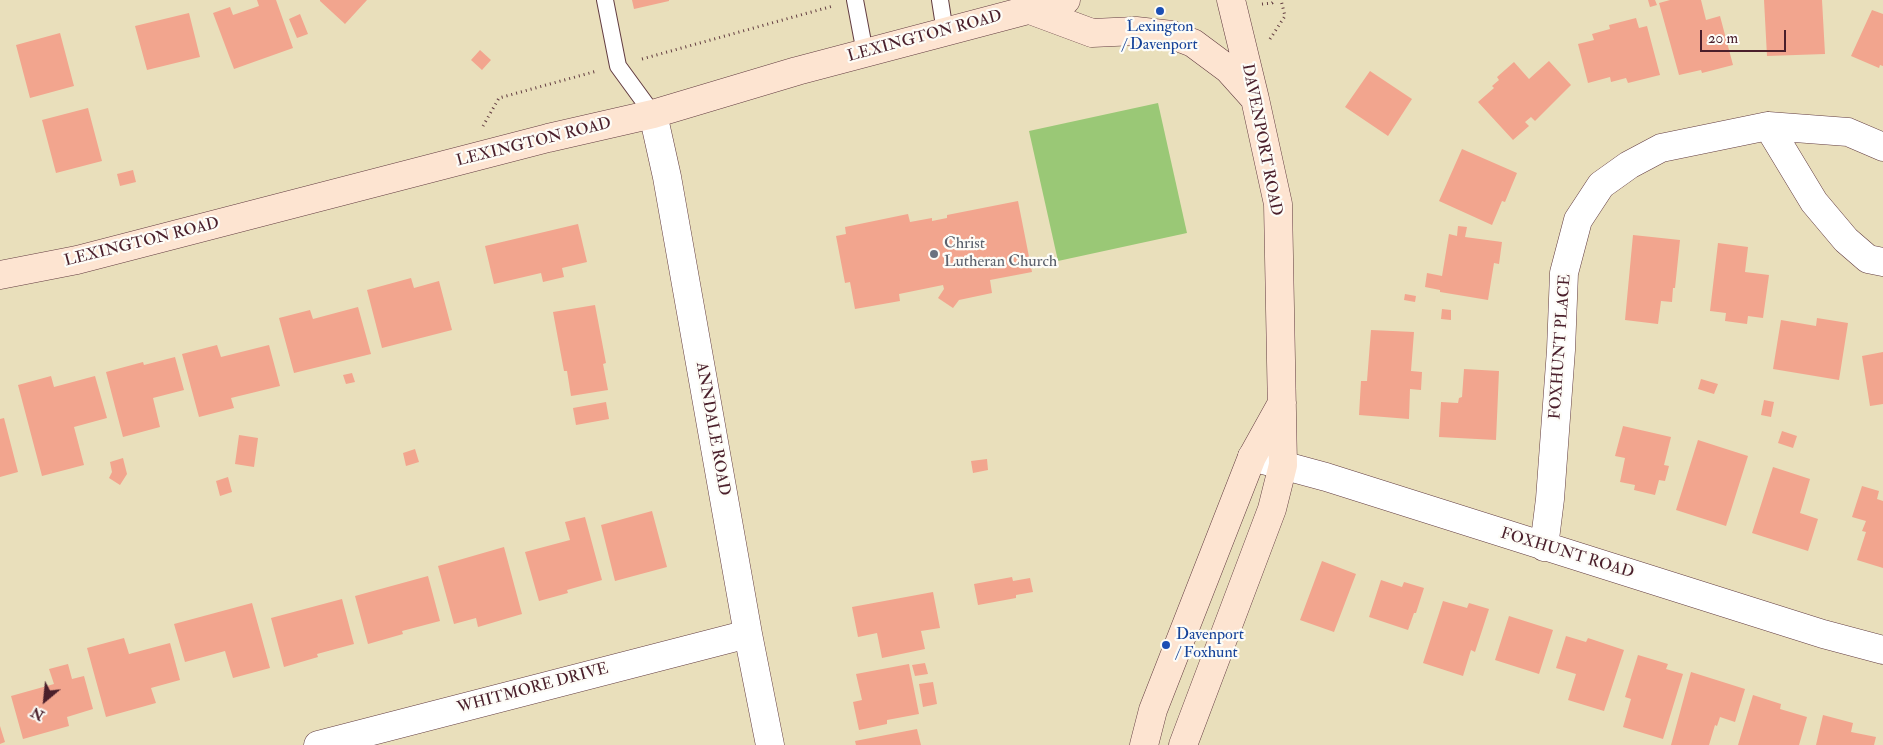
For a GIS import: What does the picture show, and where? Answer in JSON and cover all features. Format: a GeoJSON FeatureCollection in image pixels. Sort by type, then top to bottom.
{"type":"FeatureCollection","features":[{"type":"Feature","properties":{"kind":"main road","name":"LEXINGTON ROAD"},"geometry":{"type":"LineString","coordinates":[[0,275],[77,260],[538,141],[653,114],[865,53],[1066,0]]}},
{"type":"Feature","properties":{"kind":"main road","name":"DAVENPORT ROAD"},"geometry":{"type":"LineString","coordinates":[[1183,745],[1272,509],[1283,466],[1278,204],[1256,99],[1231,0]]}},
{"type":"Feature","properties":{"kind":"main road"},"geometry":{"type":"LineString","coordinates":[[1030,10],[1092,33],[1136,31],[1172,36],[1194,43],[1228,69],[1256,99]]}},
{"type":"Feature","properties":{"kind":"main road"},"geometry":{"type":"LineString","coordinates":[[1144,745],[1154,710],[1252,457],[1283,402]]}},
{"type":"Feature","properties":{"kind":"street","name":"ANNDALE ROAD"},"geometry":{"type":"LineString","coordinates":[[653,114],[667,177],[748,634],[770,745]]}},
{"type":"Feature","properties":{"kind":"street","name":"FOXHUNT PLACE"},"geometry":{"type":"LineString","coordinates":[[1544,547],[1550,499],[1561,360],[1564,273],[1578,220],[1601,185],[1628,165],[1661,148],[1768,126],[1848,132],[1883,147]]}},
{"type":"Feature","properties":{"kind":"street"},"geometry":{"type":"LineString","coordinates":[[1768,126],[1814,202],[1846,240],[1868,259],[1883,262]]}},
{"type":"Feature","properties":{"kind":"street","name":"FOXHUNT ROAD"},"geometry":{"type":"LineString","coordinates":[[1252,457],[1326,477],[1823,634],[1883,650]]}},
{"type":"Feature","properties":{"kind":"street","name":"WHITMORE DRIVE"},"geometry":{"type":"LineString","coordinates":[[318,745],[748,634]]}},
{"type":"Feature","properties":{"kind":"lane"},"geometry":{"type":"LineString","coordinates":[[605,0],[618,66],[653,114]]}},
{"type":"Feature","properties":{"kind":"lane"},"geometry":{"type":"LineString","coordinates":[[940,0],[945,32]]}},
{"type":"Feature","properties":{"kind":"lane"},"geometry":{"type":"LineString","coordinates":[[855,1],[865,53]]}},
{"type":"Feature","properties":{"kind":"path"},"geometry":{"type":"LineString","coordinates":[[1281,0],[1285,16]]}},
{"type":"Feature","properties":{"kind":"path"},"geometry":{"type":"LineString","coordinates":[[499,98],[855,1]]}},
{"type":"Feature","properties":{"kind":"green space"},"geometry":{"type":"Polygon","coordinates":[[[1158,103],[1187,233],[1058,261],[1029,131],[1158,103]]]}},
{"type":"Feature","properties":{"kind":"building"},"geometry":{"type":"Polygon","coordinates":[[[257,0],[276,0],[293,48],[234,69],[213,13],[230,7],[233,15],[259,6],[257,0]]]}},
{"type":"Feature","properties":{"kind":"building"},"geometry":{"type":"Polygon","coordinates":[[[320,0],[367,0],[345,24],[320,0]]]}},
{"type":"Feature","properties":{"kind":"building"},"geometry":{"type":"Polygon","coordinates":[[[632,0],[669,0],[669,1],[634,9],[632,0]]]}},
{"type":"Feature","properties":{"kind":"building"},"geometry":{"type":"Polygon","coordinates":[[[1648,0],[1655,0],[1657,5],[1650,7],[1648,0]]]}},
{"type":"Feature","properties":{"kind":"building"},"geometry":{"type":"Polygon","coordinates":[[[1670,0],[1701,0],[1706,20],[1720,16],[1733,65],[1702,73],[1701,70],[1679,75],[1659,3],[1670,0]]]}},
{"type":"Feature","properties":{"kind":"building"},"geometry":{"type":"Polygon","coordinates":[[[1764,0],[1822,0],[1825,54],[1767,56],[1764,0]]]}},
{"type":"Feature","properties":{"kind":"building"},"geometry":{"type":"Polygon","coordinates":[[[1872,10],[1883,14],[1883,66],[1880,65],[1879,68],[1851,56],[1872,10]]]}},
{"type":"Feature","properties":{"kind":"building"},"geometry":{"type":"Polygon","coordinates":[[[189,13],[200,57],[147,70],[135,26],[189,13]]]}},
{"type":"Feature","properties":{"kind":"building"},"geometry":{"type":"Polygon","coordinates":[[[300,14],[308,34],[297,38],[289,19],[300,14]]]}},
{"type":"Feature","properties":{"kind":"building"},"geometry":{"type":"Polygon","coordinates":[[[1636,18],[1639,28],[1647,26],[1660,75],[1628,83],[1626,78],[1611,82],[1610,77],[1588,83],[1578,44],[1594,40],[1592,34],[1610,29],[1609,25],[1636,18]]]}},
{"type":"Feature","properties":{"kind":"building"},"geometry":{"type":"Polygon","coordinates":[[[60,33],[74,86],[30,98],[16,45],[60,33]]]}},
{"type":"Feature","properties":{"kind":"building"},"geometry":{"type":"Polygon","coordinates":[[[480,50],[491,60],[482,70],[471,60],[480,50]]]}},
{"type":"Feature","properties":{"kind":"building"},"geometry":{"type":"Polygon","coordinates":[[[1549,61],[1571,85],[1535,121],[1531,117],[1525,122],[1529,126],[1513,140],[1478,102],[1494,88],[1492,86],[1499,80],[1497,77],[1514,62],[1529,79],[1549,61]]]}},
{"type":"Feature","properties":{"kind":"building"},"geometry":{"type":"Polygon","coordinates":[[[1370,71],[1412,99],[1388,136],[1345,107],[1370,71]]]}},
{"type":"Feature","properties":{"kind":"building"},"geometry":{"type":"Polygon","coordinates":[[[88,108],[102,161],[56,173],[42,120],[88,108]]]}},
{"type":"Feature","properties":{"kind":"building"},"geometry":{"type":"Polygon","coordinates":[[[1462,149],[1517,173],[1505,202],[1502,201],[1492,225],[1439,201],[1462,149]]]}},
{"type":"Feature","properties":{"kind":"building"},"geometry":{"type":"Polygon","coordinates":[[[133,170],[136,182],[120,186],[117,174],[133,170]]]}},
{"type":"Feature","properties":{"kind":"building","name":"Christ Lutheran Church"},"geometry":{"type":"Polygon","coordinates":[[[1018,201],[1032,272],[990,280],[992,293],[959,300],[953,308],[938,298],[944,289],[943,285],[899,294],[900,301],[855,309],[850,282],[845,283],[836,236],[846,234],[845,227],[908,214],[910,222],[932,218],[932,221],[947,218],[947,215],[1018,201]]]}},
{"type":"Feature","properties":{"kind":"building"},"geometry":{"type":"Polygon","coordinates":[[[578,224],[587,262],[562,268],[564,277],[543,282],[541,273],[494,284],[485,246],[578,224]]]}},
{"type":"Feature","properties":{"kind":"building"},"geometry":{"type":"Polygon","coordinates":[[[1458,226],[1467,227],[1465,237],[1502,242],[1499,264],[1494,263],[1488,300],[1440,292],[1440,290],[1425,287],[1427,273],[1442,276],[1449,234],[1457,236],[1458,226]]]}},
{"type":"Feature","properties":{"kind":"building"},"geometry":{"type":"Polygon","coordinates":[[[1633,235],[1680,240],[1672,302],[1661,301],[1658,324],[1625,320],[1633,235]]]}},
{"type":"Feature","properties":{"kind":"building"},"geometry":{"type":"Polygon","coordinates":[[[1718,243],[1748,247],[1745,272],[1769,275],[1763,318],[1748,316],[1747,324],[1725,321],[1726,313],[1710,311],[1718,243]]]}},
{"type":"Feature","properties":{"kind":"building"},"geometry":{"type":"Polygon","coordinates":[[[411,278],[414,288],[439,281],[452,330],[382,348],[367,290],[411,278]]]}},
{"type":"Feature","properties":{"kind":"building"},"geometry":{"type":"Polygon","coordinates":[[[1405,294],[1416,296],[1415,302],[1404,300],[1405,294]]]}},
{"type":"Feature","properties":{"kind":"building"},"geometry":{"type":"Polygon","coordinates":[[[595,305],[606,363],[603,364],[608,390],[571,396],[567,371],[564,371],[553,312],[595,305]]]}},
{"type":"Feature","properties":{"kind":"building"},"geometry":{"type":"Polygon","coordinates":[[[358,307],[371,354],[294,373],[279,318],[310,310],[313,319],[358,307]]]}},
{"type":"Feature","properties":{"kind":"building"},"geometry":{"type":"Polygon","coordinates":[[[1442,309],[1451,310],[1451,320],[1441,319],[1442,309]]]}},
{"type":"Feature","properties":{"kind":"building"},"geometry":{"type":"Polygon","coordinates":[[[1817,318],[1848,323],[1839,380],[1773,369],[1781,320],[1816,326],[1817,318]]]}},
{"type":"Feature","properties":{"kind":"building"},"geometry":{"type":"Polygon","coordinates":[[[1371,330],[1414,332],[1411,371],[1422,372],[1421,390],[1410,389],[1409,419],[1359,415],[1361,381],[1367,381],[1371,330]]]}},
{"type":"Feature","properties":{"kind":"building"},"geometry":{"type":"Polygon","coordinates":[[[217,345],[221,357],[269,345],[280,386],[231,398],[234,408],[199,417],[182,354],[217,345]]]}},
{"type":"Feature","properties":{"kind":"building"},"geometry":{"type":"Polygon","coordinates":[[[1883,352],[1883,404],[1870,406],[1862,356],[1883,352]]]}},
{"type":"Feature","properties":{"kind":"building"},"geometry":{"type":"Polygon","coordinates":[[[175,357],[184,390],[153,398],[160,427],[123,437],[106,372],[143,362],[144,365],[175,357]]]}},
{"type":"Feature","properties":{"kind":"building"},"geometry":{"type":"Polygon","coordinates":[[[1464,369],[1499,371],[1496,440],[1439,437],[1441,402],[1458,403],[1459,398],[1462,397],[1464,369]]]}},
{"type":"Feature","properties":{"kind":"building"},"geometry":{"type":"Polygon","coordinates":[[[352,373],[355,382],[346,384],[343,375],[352,373]]]}},
{"type":"Feature","properties":{"kind":"building"},"geometry":{"type":"Polygon","coordinates":[[[51,376],[54,387],[95,376],[107,418],[74,427],[84,465],[42,476],[18,385],[51,376]]]}},
{"type":"Feature","properties":{"kind":"building"},"geometry":{"type":"Polygon","coordinates":[[[1701,379],[1718,384],[1714,394],[1698,389],[1701,379]]]}},
{"type":"Feature","properties":{"kind":"building"},"geometry":{"type":"Polygon","coordinates":[[[1764,400],[1774,402],[1771,417],[1761,415],[1764,400]]]}},
{"type":"Feature","properties":{"kind":"building"},"geometry":{"type":"Polygon","coordinates":[[[606,402],[609,419],[576,425],[573,408],[606,402]]]}},
{"type":"Feature","properties":{"kind":"building"},"geometry":{"type":"Polygon","coordinates":[[[4,418],[18,472],[0,477],[0,419],[4,418]]]}},
{"type":"Feature","properties":{"kind":"building"},"geometry":{"type":"Polygon","coordinates":[[[1623,426],[1671,437],[1664,465],[1669,466],[1665,481],[1659,480],[1655,495],[1634,490],[1635,485],[1620,482],[1625,458],[1615,456],[1623,426]]]}},
{"type":"Feature","properties":{"kind":"building"},"geometry":{"type":"Polygon","coordinates":[[[1782,431],[1797,436],[1793,448],[1778,443],[1782,431]]]}},
{"type":"Feature","properties":{"kind":"building"},"geometry":{"type":"Polygon","coordinates":[[[239,435],[258,438],[254,467],[235,464],[239,435]]]}},
{"type":"Feature","properties":{"kind":"building"},"geometry":{"type":"Polygon","coordinates":[[[1698,440],[1748,456],[1726,526],[1676,510],[1698,440]]]}},
{"type":"Feature","properties":{"kind":"building"},"geometry":{"type":"Polygon","coordinates":[[[415,449],[419,462],[406,466],[403,453],[415,449]]]}},
{"type":"Feature","properties":{"kind":"building"},"geometry":{"type":"Polygon","coordinates":[[[123,458],[127,474],[120,485],[109,478],[112,472],[110,462],[123,458]]]}},
{"type":"Feature","properties":{"kind":"building"},"geometry":{"type":"Polygon","coordinates":[[[987,459],[988,470],[973,473],[971,461],[987,459]]]}},
{"type":"Feature","properties":{"kind":"building"},"geometry":{"type":"Polygon","coordinates":[[[1773,467],[1810,479],[1800,513],[1818,519],[1808,551],[1752,533],[1773,467]]]}},
{"type":"Feature","properties":{"kind":"building"},"geometry":{"type":"Polygon","coordinates":[[[228,477],[232,492],[220,496],[216,481],[228,477]]]}},
{"type":"Feature","properties":{"kind":"building"},"geometry":{"type":"Polygon","coordinates":[[[1862,486],[1879,491],[1877,499],[1883,501],[1883,568],[1857,560],[1866,532],[1862,531],[1866,521],[1852,517],[1862,486]]]}},
{"type":"Feature","properties":{"kind":"building"},"geometry":{"type":"Polygon","coordinates":[[[652,511],[667,567],[615,581],[601,525],[652,511]]]}},
{"type":"Feature","properties":{"kind":"building"},"geometry":{"type":"Polygon","coordinates":[[[585,517],[602,580],[567,590],[568,593],[539,601],[525,552],[570,540],[565,522],[585,517]]]}},
{"type":"Feature","properties":{"kind":"building"},"geometry":{"type":"Polygon","coordinates":[[[504,547],[522,614],[478,627],[476,618],[454,624],[438,566],[504,547]]]}},
{"type":"Feature","properties":{"kind":"building"},"geometry":{"type":"Polygon","coordinates":[[[1322,561],[1356,574],[1334,632],[1300,620],[1322,561]]]}},
{"type":"Feature","properties":{"kind":"building"},"geometry":{"type":"Polygon","coordinates":[[[428,576],[440,621],[402,631],[403,634],[368,644],[355,596],[428,576]]]}},
{"type":"Feature","properties":{"kind":"building"},"geometry":{"type":"Polygon","coordinates":[[[1012,577],[1013,581],[1030,578],[1033,592],[1016,595],[1016,598],[978,605],[974,584],[1012,577]]]}},
{"type":"Feature","properties":{"kind":"building"},"geometry":{"type":"Polygon","coordinates":[[[1381,580],[1402,587],[1404,582],[1424,588],[1408,630],[1369,617],[1381,580]]]}},
{"type":"Feature","properties":{"kind":"building"},"geometry":{"type":"Polygon","coordinates":[[[933,592],[940,628],[921,631],[925,649],[882,658],[877,633],[858,637],[852,607],[933,592]]]}},
{"type":"Feature","properties":{"kind":"building"},"geometry":{"type":"Polygon","coordinates":[[[342,599],[354,644],[317,654],[318,657],[284,667],[271,618],[342,599]]]}},
{"type":"Feature","properties":{"kind":"building"},"geometry":{"type":"Polygon","coordinates":[[[1443,601],[1467,608],[1469,603],[1489,609],[1475,652],[1471,650],[1463,676],[1423,663],[1443,601]]]}},
{"type":"Feature","properties":{"kind":"building"},"geometry":{"type":"Polygon","coordinates":[[[252,603],[270,668],[233,678],[225,651],[185,662],[174,624],[252,603]]]}},
{"type":"Feature","properties":{"kind":"building"},"geometry":{"type":"Polygon","coordinates":[[[1509,616],[1553,630],[1539,674],[1495,660],[1509,616]]]}},
{"type":"Feature","properties":{"kind":"building"},"geometry":{"type":"Polygon","coordinates":[[[1566,636],[1586,642],[1588,638],[1624,650],[1604,711],[1568,700],[1576,674],[1556,668],[1566,636]]]}},
{"type":"Feature","properties":{"kind":"building"},"geometry":{"type":"Polygon","coordinates":[[[124,638],[129,654],[170,643],[180,680],[151,688],[156,703],[106,717],[87,648],[124,638]]]}},
{"type":"Feature","properties":{"kind":"building"},"geometry":{"type":"Polygon","coordinates":[[[1638,655],[1668,664],[1666,669],[1683,674],[1663,739],[1623,727],[1631,699],[1625,697],[1638,655]]]}},
{"type":"Feature","properties":{"kind":"building"},"geometry":{"type":"Polygon","coordinates":[[[925,663],[928,674],[915,676],[912,665],[925,663]]]}},
{"type":"Feature","properties":{"kind":"building"},"geometry":{"type":"Polygon","coordinates":[[[68,664],[72,679],[84,676],[93,709],[67,717],[69,726],[23,739],[11,696],[54,684],[49,669],[68,664]]]}},
{"type":"Feature","properties":{"kind":"building"},"geometry":{"type":"Polygon","coordinates":[[[909,664],[919,714],[887,720],[887,724],[859,730],[853,702],[862,700],[856,674],[909,664]]]}},
{"type":"Feature","properties":{"kind":"building"},"geometry":{"type":"Polygon","coordinates":[[[1691,672],[1745,689],[1735,722],[1720,717],[1717,726],[1715,725],[1709,745],[1671,745],[1691,672]]]}},
{"type":"Feature","properties":{"kind":"building"},"geometry":{"type":"Polygon","coordinates":[[[933,682],[937,704],[923,707],[919,684],[933,682]]]}},
{"type":"Feature","properties":{"kind":"building"},"geometry":{"type":"Polygon","coordinates":[[[1753,695],[1781,704],[1780,709],[1807,717],[1799,745],[1738,745],[1753,695]]]}},
{"type":"Feature","properties":{"kind":"building"},"geometry":{"type":"Polygon","coordinates":[[[1823,715],[1853,723],[1851,732],[1876,737],[1874,745],[1816,745],[1823,715]]]}},
{"type":"Feature","properties":{"kind":"building"},"geometry":{"type":"Polygon","coordinates":[[[0,726],[5,742],[0,744],[0,726]]]}},
{"type":"Feature","properties":{"kind":"building"},"geometry":{"type":"Polygon","coordinates":[[[917,729],[921,745],[856,745],[855,741],[917,729]]]}},
{"type":"Feature","properties":{"kind":"place","name":"Lexington / Davenport"},"geometry":{"type":"Point","coordinates":[1160,11]}},
{"type":"Feature","properties":{"kind":"place","name":"Christ Lutheran Church"},"geometry":{"type":"Point","coordinates":[934,254]}},
{"type":"Feature","properties":{"kind":"place","name":"Davenport / Foxhunt"},"geometry":{"type":"Point","coordinates":[1166,645]}}]}
